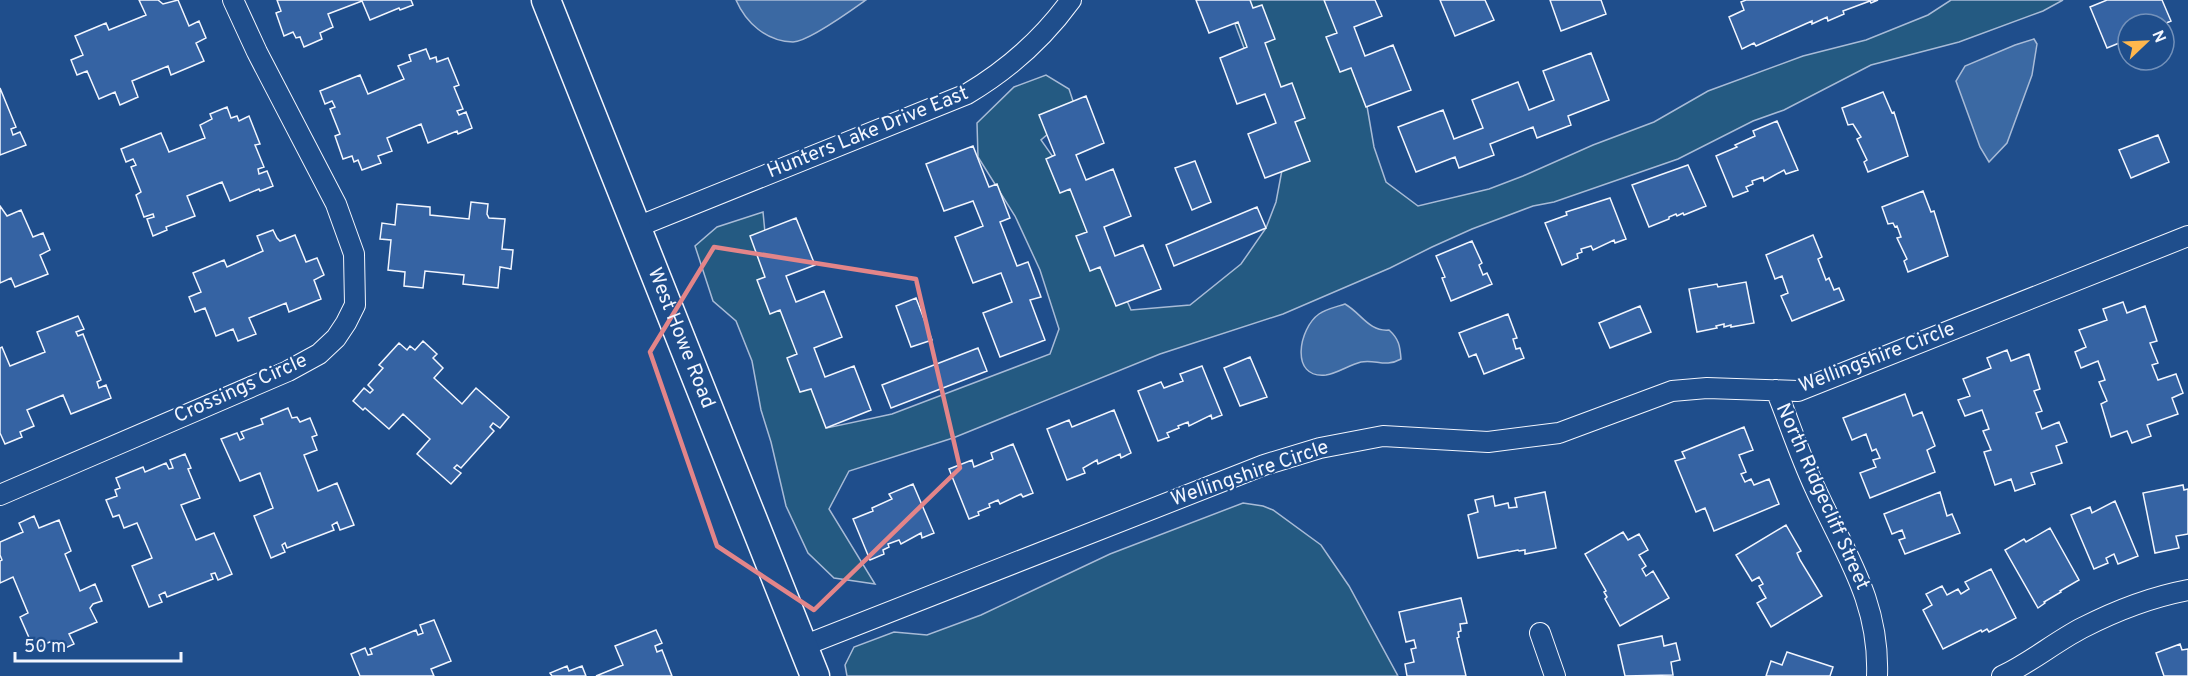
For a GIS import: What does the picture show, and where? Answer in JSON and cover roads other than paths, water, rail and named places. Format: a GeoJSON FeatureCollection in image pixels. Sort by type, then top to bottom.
{"type":"FeatureCollection","features":[{"type":"Feature","properties":{"kind":"main road","name":"West Howe Road"},"geometry":{"type":"LineString","coordinates":[[546,0],[815,676]]}},
{"type":"Feature","properties":{"kind":"street","name":"Crossings Circle"},"geometry":{"type":"LineString","coordinates":[[0,495],[288,372],[319,354],[336,338],[355,305],[354,254],[336,204],[260,58],[233,0]]}},
{"type":"Feature","properties":{"kind":"street","name":"Hunters Lake Drive East"},"geometry":{"type":"LineString","coordinates":[[637,227],[967,94],[997,76],[1025,54],[1051,27],[1071,0]]}},
{"type":"Feature","properties":{"kind":"street","name":"Wellingshire Circle"},"geometry":{"type":"LineString","coordinates":[[803,646],[1264,465],[1320,448],[1383,436],[1488,442],[1559,433],[1672,391],[1707,388],[1798,392],[2188,236]]}},
{"type":"Feature","properties":{"kind":"street","name":"North Ridgecliff Street"},"geometry":{"type":"LineString","coordinates":[[1776,390],[1815,488],[1864,587],[1874,628],[1877,676]]}},
{"type":"Feature","properties":{"kind":"street"},"geometry":{"type":"LineString","coordinates":[[2002,676],[2082,628],[2163,595],[2188,590]]}},
{"type":"Feature","properties":{"kind":"street"},"geometry":{"type":"LineString","coordinates":[[1540,633],[1555,676]]}}]}
